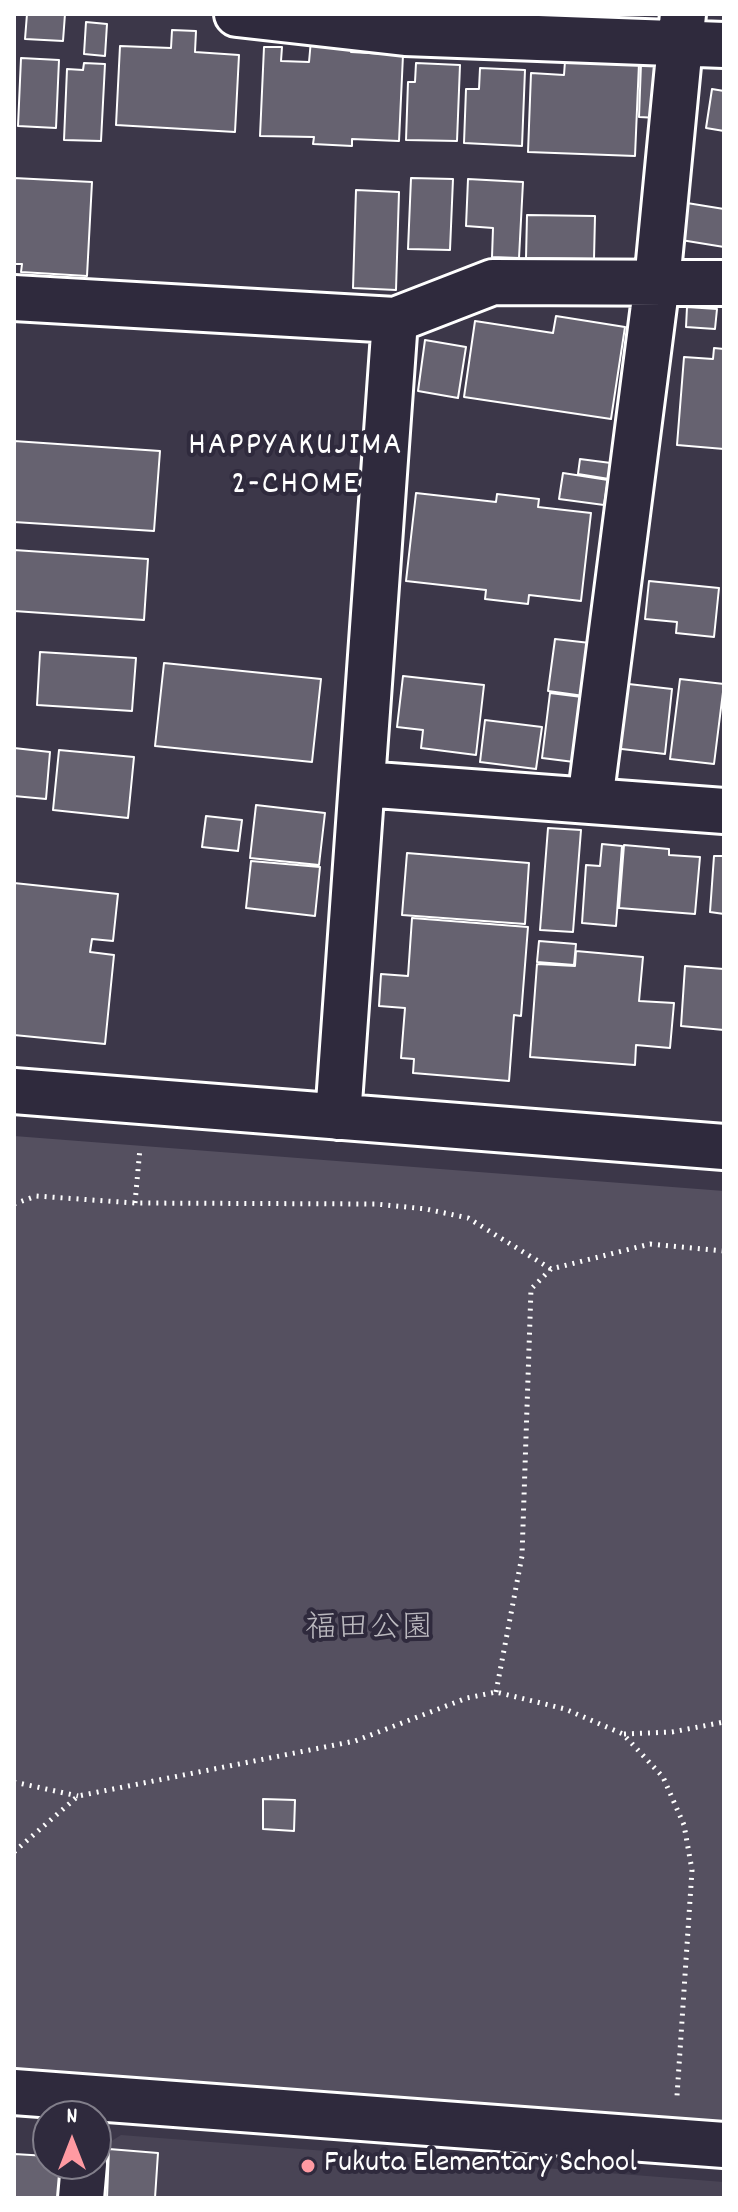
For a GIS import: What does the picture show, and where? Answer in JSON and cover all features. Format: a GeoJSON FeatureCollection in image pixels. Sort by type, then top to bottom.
{"type":"FeatureCollection","features":[{"type":"Feature","properties":{"kind":"street"},"geometry":{"type":"LineString","coordinates":[[237,14],[405,33],[681,29],[724,45]]}},
{"type":"Feature","properties":{"kind":"street"},"geometry":{"type":"LineString","coordinates":[[590,801],[657,282],[681,29]]}},
{"type":"Feature","properties":{"kind":"street"},"geometry":{"type":"LineString","coordinates":[[14,298],[395,320],[493,282],[724,283]]}},
{"type":"Feature","properties":{"kind":"street"},"geometry":{"type":"LineString","coordinates":[[338,1117],[395,320]]}},
{"type":"Feature","properties":{"kind":"street"},"geometry":{"type":"LineString","coordinates":[[363,784],[724,811]]}},
{"type":"Feature","properties":{"kind":"street"},"geometry":{"type":"LineString","coordinates":[[14,1091],[724,1147]]}},
{"type":"Feature","properties":{"kind":"street"},"geometry":{"type":"LineString","coordinates":[[14,2092],[53,2100]]}},
{"type":"Feature","properties":{"kind":"street"},"geometry":{"type":"LineString","coordinates":[[112,2108],[724,2145]]}},
{"type":"Feature","properties":{"kind":"path"},"geometry":{"type":"LineString","coordinates":[[14,1204],[36,1196],[135,1203],[376,1204],[426,1209],[468,1218],[551,1269]]}},
{"type":"Feature","properties":{"kind":"path"},"geometry":{"type":"LineString","coordinates":[[496,1692],[522,1556],[531,1289],[551,1269],[650,1244],[724,1251]]}},
{"type":"Feature","properties":{"kind":"path"},"geometry":{"type":"LineString","coordinates":[[14,1782],[78,1796],[355,1741],[467,1698],[496,1692],[565,1709],[623,1734],[663,1777],[684,1825],[692,1870],[674,2141]]}},
{"type":"Feature","properties":{"kind":"path"},"geometry":{"type":"LineString","coordinates":[[623,1734],[672,1732],[724,1722]]}},
{"type":"Feature","properties":{"kind":"path"},"geometry":{"type":"LineString","coordinates":[[14,1852],[78,1796]]}},
{"type":"Feature","properties":{"kind":"shaded area","name":"Fukuta Elementary School"},"geometry":{"type":"Polygon","coordinates":[[[121,2135],[724,2182],[724,2198],[96,2198],[97,2180],[112,2180],[112,2141],[121,2135]]]}},
{"type":"Feature","properties":{"kind":"green space","name":"福田公園"},"geometry":{"type":"Polygon","coordinates":[[[14,1136],[724,1191],[724,2127],[14,2073],[14,1136]]]}},
{"type":"Feature","properties":{"kind":"building"},"geometry":{"type":"Polygon","coordinates":[[[27,14],[65,14],[63,41],[25,39],[27,14]]]}},
{"type":"Feature","properties":{"kind":"building"},"geometry":{"type":"Polygon","coordinates":[[[86,22],[107,24],[105,56],[84,54],[86,22]]]}},
{"type":"Feature","properties":{"kind":"building"},"geometry":{"type":"Polygon","coordinates":[[[172,30],[196,31],[195,52],[239,55],[235,132],[116,125],[120,46],[171,48],[172,30]]]}},
{"type":"Feature","properties":{"kind":"building"},"geometry":{"type":"Polygon","coordinates":[[[311,40],[351,42],[351,52],[403,55],[399,141],[352,139],[352,146],[313,144],[314,137],[260,136],[264,47],[282,47],[281,61],[309,62],[311,40]]]}},
{"type":"Feature","properties":{"kind":"building"},"geometry":{"type":"Polygon","coordinates":[[[21,58],[59,60],[56,128],[18,126],[21,58]]]}},
{"type":"Feature","properties":{"kind":"building"},"geometry":{"type":"Polygon","coordinates":[[[565,61],[639,63],[635,156],[528,152],[531,73],[564,75],[565,61]]]}},
{"type":"Feature","properties":{"kind":"building"},"geometry":{"type":"Polygon","coordinates":[[[84,63],[105,64],[101,141],[64,140],[67,69],[83,70],[84,63]]]}},
{"type":"Feature","properties":{"kind":"building"},"geometry":{"type":"Polygon","coordinates":[[[416,63],[460,65],[457,141],[406,140],[408,82],[415,82],[416,63]]]}},
{"type":"Feature","properties":{"kind":"building"},"geometry":{"type":"Polygon","coordinates":[[[641,64],[660,65],[658,118],[639,117],[641,64]]]}},
{"type":"Feature","properties":{"kind":"building"},"geometry":{"type":"Polygon","coordinates":[[[480,68],[525,70],[522,146],[464,143],[466,89],[479,89],[480,68]]]}},
{"type":"Feature","properties":{"kind":"building"},"geometry":{"type":"Polygon","coordinates":[[[712,89],[724,91],[724,131],[706,128],[712,89]]]}},
{"type":"Feature","properties":{"kind":"building"},"geometry":{"type":"Polygon","coordinates":[[[14,178],[92,182],[87,276],[21,272],[22,264],[14,264],[14,178]]]}},
{"type":"Feature","properties":{"kind":"building"},"geometry":{"type":"Polygon","coordinates":[[[411,178],[453,179],[450,250],[408,249],[411,178]]]}},
{"type":"Feature","properties":{"kind":"building"},"geometry":{"type":"Polygon","coordinates":[[[468,179],[523,182],[519,258],[492,257],[493,228],[466,226],[468,179]]]}},
{"type":"Feature","properties":{"kind":"building"},"geometry":{"type":"Polygon","coordinates":[[[356,190],[399,192],[396,290],[353,288],[356,190]]]}},
{"type":"Feature","properties":{"kind":"building"},"geometry":{"type":"Polygon","coordinates":[[[687,203],[724,209],[724,247],[681,240],[687,203]]]}},
{"type":"Feature","properties":{"kind":"building"},"geometry":{"type":"Polygon","coordinates":[[[527,215],[595,216],[594,259],[526,258],[527,215]]]}},
{"type":"Feature","properties":{"kind":"building"},"geometry":{"type":"Polygon","coordinates":[[[687,307],[717,309],[715,329],[686,327],[687,307]]]}},
{"type":"Feature","properties":{"kind":"building"},"geometry":{"type":"Polygon","coordinates":[[[556,316],[625,327],[611,419],[464,397],[475,321],[553,333],[556,316]]]}},
{"type":"Feature","properties":{"kind":"building"},"geometry":{"type":"Polygon","coordinates":[[[425,340],[466,347],[458,398],[418,391],[425,340]]]}},
{"type":"Feature","properties":{"kind":"building"},"geometry":{"type":"Polygon","coordinates":[[[714,348],[724,349],[724,449],[677,445],[684,357],[713,359],[714,348]]]}},
{"type":"Feature","properties":{"kind":"building"},"geometry":{"type":"Polygon","coordinates":[[[14,441],[160,451],[154,531],[14,522],[14,441]]]}},
{"type":"Feature","properties":{"kind":"building"},"geometry":{"type":"Polygon","coordinates":[[[580,459],[611,463],[609,479],[578,474],[580,459]]]}},
{"type":"Feature","properties":{"kind":"building"},"geometry":{"type":"Polygon","coordinates":[[[563,473],[608,480],[604,505],[559,499],[563,473]]]}},
{"type":"Feature","properties":{"kind":"building"},"geometry":{"type":"Polygon","coordinates":[[[416,493],[496,502],[497,494],[539,499],[538,507],[591,513],[581,601],[529,595],[528,604],[485,599],[486,590],[406,581],[416,493]]]}},
{"type":"Feature","properties":{"kind":"building"},"geometry":{"type":"Polygon","coordinates":[[[14,550],[148,559],[144,620],[14,611],[14,550]]]}},
{"type":"Feature","properties":{"kind":"building"},"geometry":{"type":"Polygon","coordinates":[[[649,581],[719,588],[714,637],[676,633],[677,622],[645,619],[649,581]]]}},
{"type":"Feature","properties":{"kind":"building"},"geometry":{"type":"Polygon","coordinates":[[[555,639],[590,643],[584,696],[548,691],[555,639]]]}},
{"type":"Feature","properties":{"kind":"building"},"geometry":{"type":"Polygon","coordinates":[[[40,652],[136,658],[132,711],[37,705],[40,652]]]}},
{"type":"Feature","properties":{"kind":"building"},"geometry":{"type":"Polygon","coordinates":[[[164,663],[321,679],[312,762],[155,746],[164,663]]]}},
{"type":"Feature","properties":{"kind":"building"},"geometry":{"type":"Polygon","coordinates":[[[403,676],[484,685],[476,755],[421,748],[423,730],[397,727],[403,676]]]}},
{"type":"Feature","properties":{"kind":"building"},"geometry":{"type":"Polygon","coordinates":[[[680,679],[724,684],[714,764],[670,759],[680,679]]]}},
{"type":"Feature","properties":{"kind":"building"},"geometry":{"type":"Polygon","coordinates":[[[620,683],[672,689],[665,754],[613,748],[620,683]]]}},
{"type":"Feature","properties":{"kind":"building"},"geometry":{"type":"Polygon","coordinates":[[[550,693],[582,697],[574,762],[542,758],[550,693]]]}},
{"type":"Feature","properties":{"kind":"building"},"geometry":{"type":"Polygon","coordinates":[[[485,720],[542,727],[536,769],[480,762],[485,720]]]}},
{"type":"Feature","properties":{"kind":"building"},"geometry":{"type":"Polygon","coordinates":[[[14,748],[50,752],[46,799],[14,796],[14,748]]]}},
{"type":"Feature","properties":{"kind":"building"},"geometry":{"type":"Polygon","coordinates":[[[59,750],[134,757],[128,818],[53,810],[59,750]]]}},
{"type":"Feature","properties":{"kind":"building"},"geometry":{"type":"Polygon","coordinates":[[[256,805],[325,813],[319,865],[250,858],[256,805]]]}},
{"type":"Feature","properties":{"kind":"building"},"geometry":{"type":"Polygon","coordinates":[[[206,816],[242,820],[238,851],[202,847],[206,816]]]}},
{"type":"Feature","properties":{"kind":"building"},"geometry":{"type":"Polygon","coordinates":[[[548,828],[581,830],[573,932],[540,930],[548,828]]]}},
{"type":"Feature","properties":{"kind":"building"},"geometry":{"type":"Polygon","coordinates":[[[602,844],[622,846],[616,926],[582,923],[586,865],[600,866],[602,844]]]}},
{"type":"Feature","properties":{"kind":"building"},"geometry":{"type":"Polygon","coordinates":[[[624,845],[669,849],[669,855],[700,857],[695,914],[619,908],[624,845]]]}},
{"type":"Feature","properties":{"kind":"building"},"geometry":{"type":"Polygon","coordinates":[[[407,853],[529,863],[525,924],[402,915],[407,853]]]}},
{"type":"Feature","properties":{"kind":"building"},"geometry":{"type":"Polygon","coordinates":[[[714,856],[724,856],[724,914],[710,912],[714,856]]]}},
{"type":"Feature","properties":{"kind":"building"},"geometry":{"type":"Polygon","coordinates":[[[251,861],[320,867],[315,916],[246,908],[251,861]]]}},
{"type":"Feature","properties":{"kind":"building"},"geometry":{"type":"Polygon","coordinates":[[[14,883],[118,894],[113,941],[92,939],[90,952],[114,955],[105,1044],[14,1035],[14,883]]]}},
{"type":"Feature","properties":{"kind":"building"},"geometry":{"type":"Polygon","coordinates":[[[412,918],[528,927],[521,1016],[514,1015],[509,1081],[413,1073],[414,1059],[401,1058],[405,1008],[379,1006],[381,974],[408,976],[412,918]]]}},
{"type":"Feature","properties":{"kind":"building"},"geometry":{"type":"Polygon","coordinates":[[[539,941],[576,944],[574,965],[537,962],[539,941]]]}},
{"type":"Feature","properties":{"kind":"building"},"geometry":{"type":"Polygon","coordinates":[[[576,951],[643,957],[639,1001],[674,1003],[670,1048],[636,1045],[635,1065],[530,1057],[537,964],[575,966],[576,951]]]}},
{"type":"Feature","properties":{"kind":"building"},"geometry":{"type":"Polygon","coordinates":[[[685,966],[724,969],[724,1030],[681,1026],[685,966]]]}},
{"type":"Feature","properties":{"kind":"building"},"geometry":{"type":"Polygon","coordinates":[[[263,1799],[295,1800],[294,1831],[263,1829],[263,1799]]]}},
{"type":"Feature","properties":{"kind":"building"},"geometry":{"type":"Polygon","coordinates":[[[112,2149],[158,2153],[155,2198],[107,2198],[108,2180],[112,2180],[112,2149]]]}},
{"type":"Feature","properties":{"kind":"building"},"geometry":{"type":"Polygon","coordinates":[[[14,2154],[32,2155],[32,2180],[63,2180],[61,2198],[14,2198],[14,2154]]]}},
{"type":"Feature","properties":{"kind":"place","name":"Fukuta Elementary School"},"geometry":{"type":"Point","coordinates":[308,2166]}},
{"type":"Feature","properties":{"kind":"district","name":"HAPPYAKUJIMA 2-CHOME"},"geometry":{"type":"Point","coordinates":[296,468]}}]}
